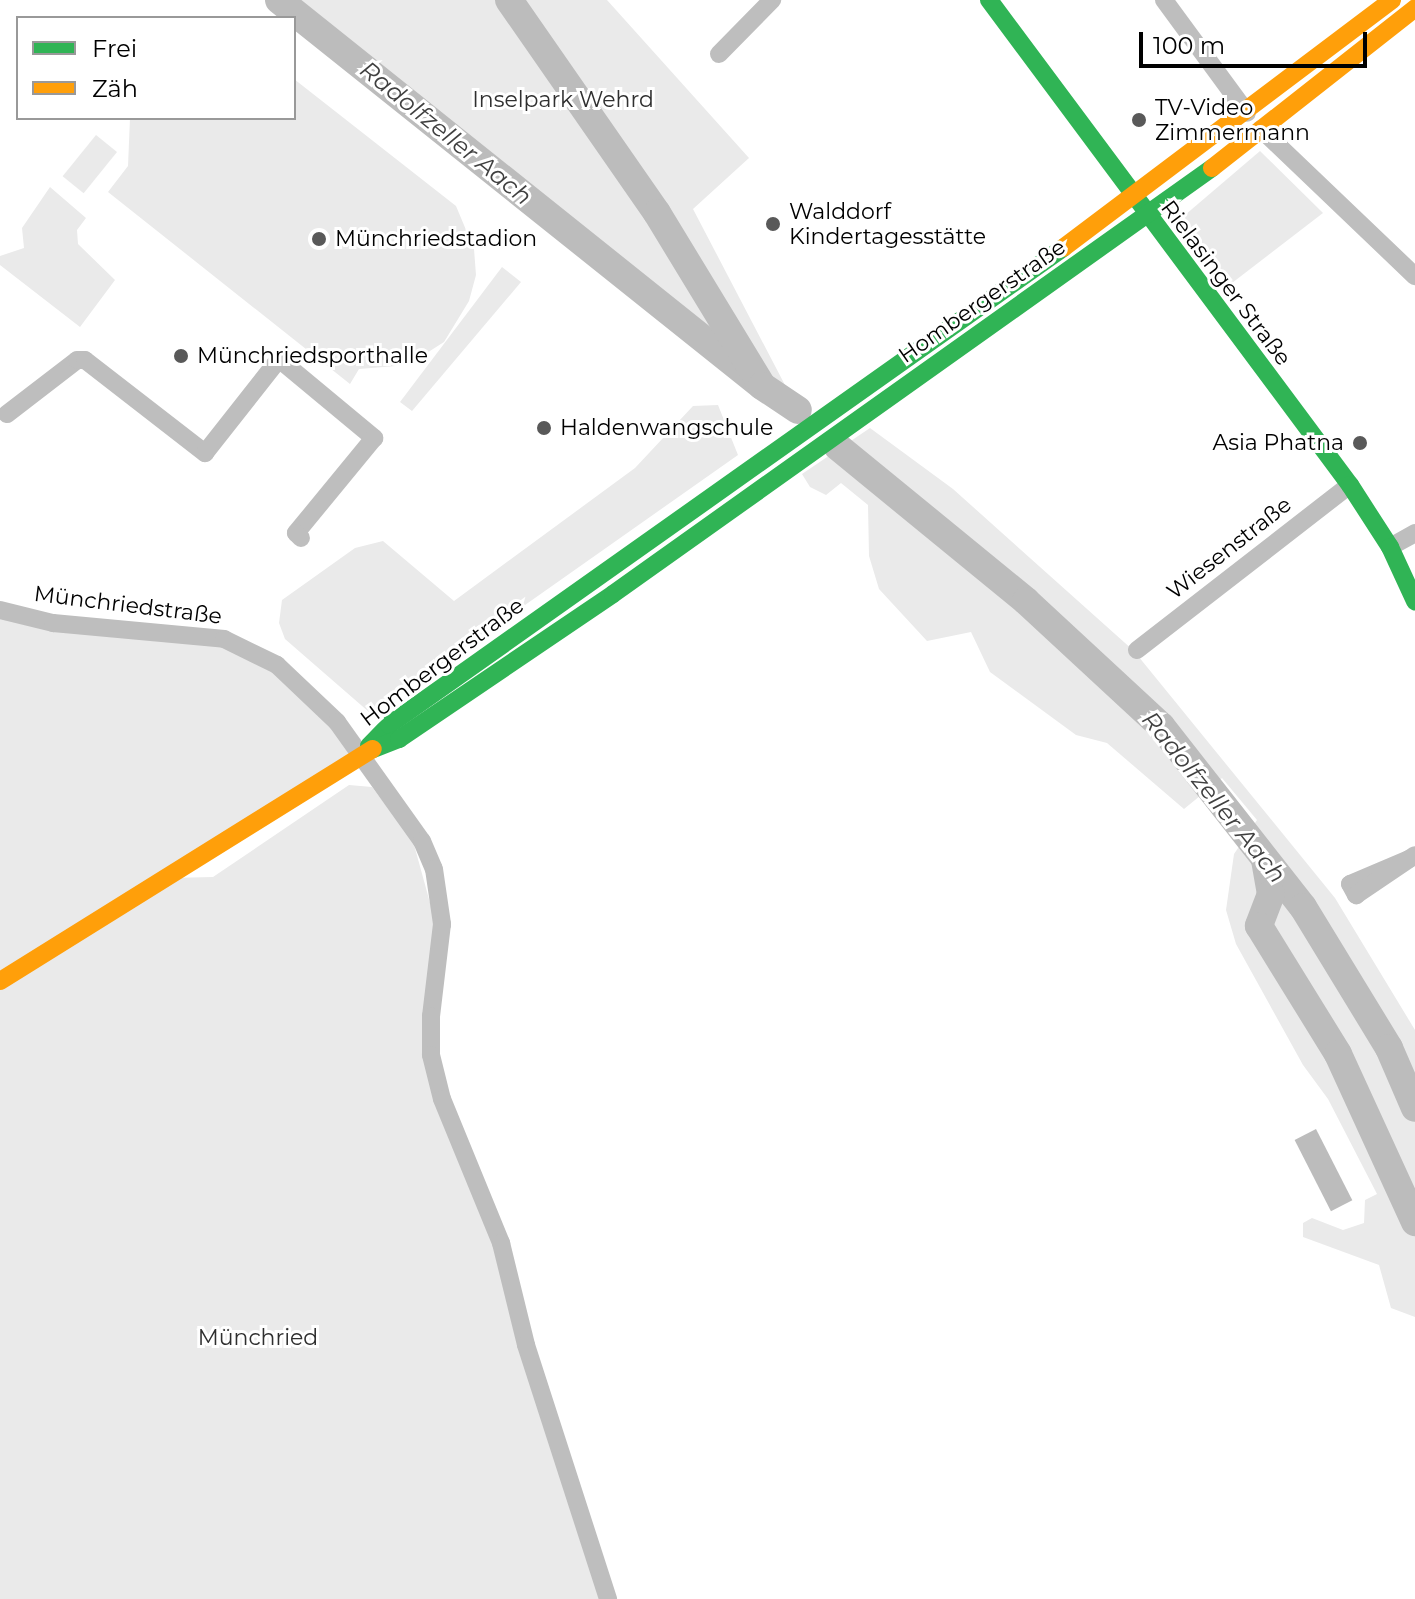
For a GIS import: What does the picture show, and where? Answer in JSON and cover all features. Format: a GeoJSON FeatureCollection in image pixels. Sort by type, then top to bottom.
{"type":"FeatureCollection","features":[{"type":"Feature","properties":{"kind":"main road","name":"Rielasinger Straße"},"geometry":{"type":"LineString","coordinates":[[989,0],[1132,199],[1350,485],[1390,547],[1415,601]]}},
{"type":"Feature","properties":{"kind":"main road","name":"Hombergerstraße"},"geometry":{"type":"LineString","coordinates":[[362,753],[389,725],[1132,199],[1392,0]]}},
{"type":"Feature","properties":{"kind":"main road","name":"Hombergerstraße"},"geometry":{"type":"LineString","coordinates":[[362,753],[399,739],[1146,217],[1415,8]]}},
{"type":"Feature","properties":{"kind":"main road"},"geometry":{"type":"LineString","coordinates":[[1247,113],[1261,129]]}},
{"type":"Feature","properties":{"kind":"main road"},"geometry":{"type":"LineString","coordinates":[[0,981],[362,753]]}},
{"type":"Feature","properties":{"kind":"street"},"geometry":{"type":"LineString","coordinates":[[719,54],[772,0]]}},
{"type":"Feature","properties":{"kind":"street"},"geometry":{"type":"LineString","coordinates":[[1164,0],[1247,113]]}},
{"type":"Feature","properties":{"kind":"street"},"geometry":{"type":"LineString","coordinates":[[1261,129],[1415,276]]}},
{"type":"Feature","properties":{"kind":"street"},"geometry":{"type":"LineString","coordinates":[[7,414],[77,360],[85,360],[205,453],[279,359],[374,438],[296,533],[301,538]]}},
{"type":"Feature","properties":{"kind":"street","name":"Wiesenstraße"},"geometry":{"type":"LineString","coordinates":[[1137,650],[1350,485]]}},
{"type":"Feature","properties":{"kind":"street"},"geometry":{"type":"LineString","coordinates":[[1390,547],[1415,533]]}},
{"type":"Feature","properties":{"kind":"street","name":"Münchriedstraße"},"geometry":{"type":"LineString","coordinates":[[0,610],[53,623],[224,639],[277,665],[310,694],[362,753],[422,841],[434,869],[442,924],[431,1055],[442,1099],[480,1184],[608,1599]]}},
{"type":"Feature","properties":{"kind":"green space","name":"Inselpark Wehrd"},"geometry":{"type":"Polygon","coordinates":[[[279,0],[607,0],[749,158],[693,209],[798,410],[279,0]]]}},
{"type":"Feature","properties":{"kind":"green space","name":"Münchriedstadion"},"geometry":{"type":"Polygon","coordinates":[[[296,81],[456,206],[474,249],[476,275],[469,301],[444,342],[408,365],[359,369],[350,384],[108,192],[128,166],[130,120],[296,120],[296,81]]]}},
{"type":"Feature","properties":{"kind":"green space"},"geometry":{"type":"Polygon","coordinates":[[[96,135],[117,152],[84,193],[63,176],[96,135]]]}},
{"type":"Feature","properties":{"kind":"green space"},"geometry":{"type":"Polygon","coordinates":[[[1260,151],[1323,213],[1232,283],[1186,226],[1185,215],[1260,151]]]}},
{"type":"Feature","properties":{"kind":"green space"},"geometry":{"type":"Polygon","coordinates":[[[50,187],[86,218],[77,230],[78,244],[115,280],[80,327],[0,265],[0,256],[24,248],[22,228],[50,187]]]}},
{"type":"Feature","properties":{"kind":"green space"},"geometry":{"type":"Polygon","coordinates":[[[502,267],[521,282],[412,411],[400,402],[502,267]]]}},
{"type":"Feature","properties":{"kind":"green space"},"geometry":{"type":"Polygon","coordinates":[[[718,405],[738,455],[380,707],[369,712],[285,639],[279,623],[282,600],[355,548],[383,541],[454,601],[635,468],[693,406],[718,405]]]}},
{"type":"Feature","properties":{"kind":"green space"},"geometry":{"type":"Polygon","coordinates":[[[870,428],[953,489],[1134,651],[1335,898],[1415,1030],[1415,1317],[1391,1308],[1379,1265],[1303,1237],[1303,1223],[1312,1218],[1343,1230],[1364,1223],[1365,1200],[1377,1194],[1328,1099],[1303,1065],[1236,944],[1226,910],[1234,854],[1257,820],[1222,778],[1184,809],[1107,743],[1076,735],[990,672],[971,632],[927,641],[879,589],[869,556],[868,505],[841,483],[826,495],[810,487],[802,474],[870,428]]]}},
{"type":"Feature","properties":{"kind":"green space","name":"Münchried"},"geometry":{"type":"Polygon","coordinates":[[[0,610],[224,639],[277,665],[362,753],[169,878],[213,877],[349,785],[372,787],[413,841],[435,921],[429,1055],[477,1186],[604,1599],[0,1599],[0,610]]]}},
{"type":"Feature","properties":{"kind":"shaded area"},"geometry":{"type":"Polygon","coordinates":[[[1316,1129],[1352,1200],[1331,1211],[1295,1140],[1316,1129]]]}},
{"type":"Feature","properties":{"kind":"waterway","name":"Radolfzeller Aach"},"geometry":{"type":"LineString","coordinates":[[279,0],[762,386]]}},
{"type":"Feature","properties":{"kind":"waterway","name":"Radolfzeller Aach"},"geometry":{"type":"LineString","coordinates":[[509,0],[657,213],[762,386],[798,410]]}},
{"type":"Feature","properties":{"kind":"waterway","name":"Radolfzeller Aach"},"geometry":{"type":"LineString","coordinates":[[838,447],[1026,601],[1161,726],[1303,907],[1389,1048],[1415,1108]]}},
{"type":"Feature","properties":{"kind":"waterway"},"geometry":{"type":"LineString","coordinates":[[1265,860],[1271,894],[1259,926],[1338,1054],[1415,1222]]}},
{"type":"Feature","properties":{"kind":"traffic: fast"},"geometry":{"type":"LineString","coordinates":[[989,0],[1350,485],[1390,547],[1415,601]]}},
{"type":"Feature","properties":{"kind":"traffic: fast"},"geometry":{"type":"LineString","coordinates":[[373,749],[399,739],[613,594],[1212,168]]}},
{"type":"Feature","properties":{"kind":"traffic: fast"},"geometry":{"type":"LineString","coordinates":[[369,746],[389,725],[1063,248]]}},
{"type":"Feature","properties":{"kind":"traffic: slow"},"geometry":{"type":"LineString","coordinates":[[1063,248],[1392,0]]}},
{"type":"Feature","properties":{"kind":"traffic: slow"},"geometry":{"type":"LineString","coordinates":[[1212,168],[1415,8]]}},
{"type":"Feature","properties":{"kind":"traffic: slow"},"geometry":{"type":"LineString","coordinates":[[0,981],[373,749]]}},
{"type":"Feature","properties":{"kind":"place","name":"TV-Video Zimmermann"},"geometry":{"type":"Point","coordinates":[1139,120]}},
{"type":"Feature","properties":{"kind":"place","name":"Walddorf Kindertagesstätte"},"geometry":{"type":"Point","coordinates":[773,224]}},
{"type":"Feature","properties":{"kind":"place","name":"Münchriedstadion"},"geometry":{"type":"Point","coordinates":[319,239]}},
{"type":"Feature","properties":{"kind":"place","name":"Münchriedsporthalle"},"geometry":{"type":"Point","coordinates":[181,356]}},
{"type":"Feature","properties":{"kind":"place","name":"Haldenwangschule"},"geometry":{"type":"Point","coordinates":[544,428]}},
{"type":"Feature","properties":{"kind":"place","name":"Asia Phatna"},"geometry":{"type":"Point","coordinates":[1360,443]}}]}
